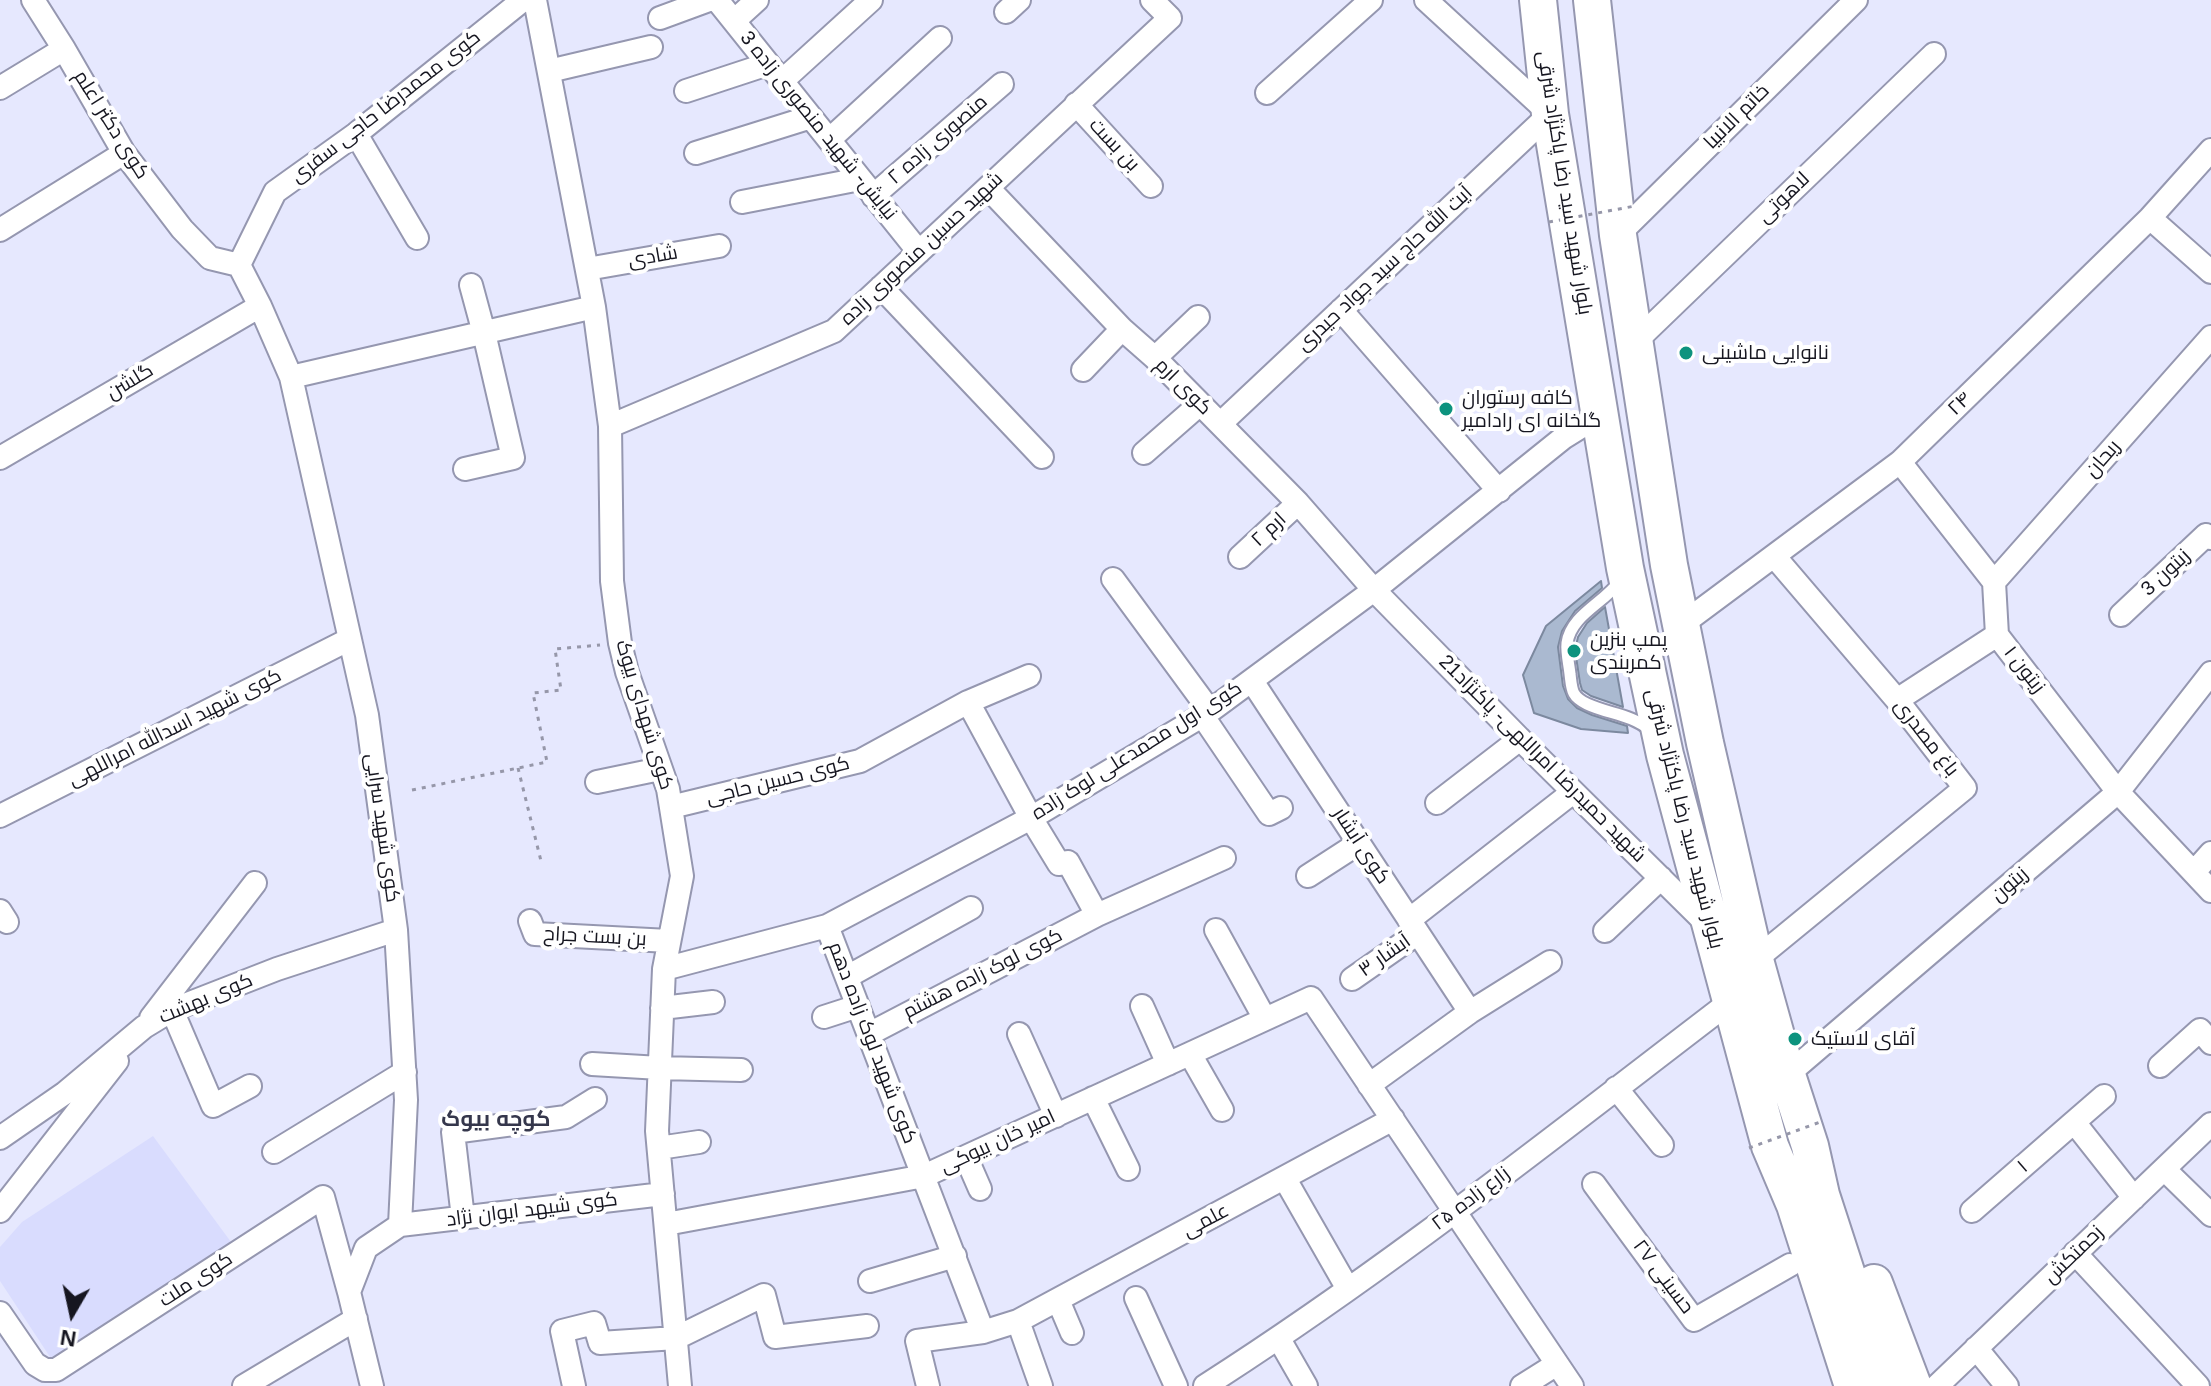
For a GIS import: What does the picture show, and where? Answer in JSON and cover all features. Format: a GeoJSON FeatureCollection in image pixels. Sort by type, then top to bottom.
{"type":"FeatureCollection","features":[{"type":"Feature","properties":{"kind":"main road","name":"بلوار شهید سید رضا پاکنژاد شرقی"},"geometry":{"type":"LineString","coordinates":[[1538,0],[1550,114],[1624,562],[1663,747],[1731,1001],[1759,1144],[1795,1205],[1853,1386]]}},
{"type":"Feature","properties":{"kind":"main road","name":"بلوار شهید سید رضا پاکنژاد شرقی"},"geometry":{"type":"LineString","coordinates":[[1597,4],[1627,220],[1635,342],[1669,565],[1705,743],[1755,960],[1787,1075],[1814,1127],[1821,1195],[1883,1386]]}},
{"type":"Feature","properties":{"kind":"main road"},"geometry":{"type":"LineString","coordinates":[[1814,1127],[1913,1386]]}},
{"type":"Feature","properties":{"kind":"main road"},"geometry":{"type":"LineString","coordinates":[[1759,1144],[1777,1228],[1830,1386]]}},
{"type":"Feature","properties":{"kind":"street","name":"کوی دکتر اعلم"},"geometry":{"type":"LineString","coordinates":[[33,0],[124,153],[182,229],[210,258],[239,265]]}},
{"type":"Feature","properties":{"kind":"street","name":"کوی محمدرضا حاجی سفری"},"geometry":{"type":"LineString","coordinates":[[239,265],[275,192],[356,134],[522,0]]}},
{"type":"Feature","properties":{"kind":"street","name":"کوی شهدای بیوک"},"geometry":{"type":"LineString","coordinates":[[535,0],[594,307],[610,426],[612,581],[620,643],[627,672],[668,789],[682,876],[664,969],[657,1131],[680,1386]]}},
{"type":"Feature","properties":{"kind":"street"},"geometry":{"type":"LineString","coordinates":[[660,18],[709,0]]}},
{"type":"Feature","properties":{"kind":"street","name":"نیایش- شهید منصوری زاده 3"},"geometry":{"type":"LineString","coordinates":[[717,0],[919,252]]}},
{"type":"Feature","properties":{"kind":"street"},"geometry":{"type":"LineString","coordinates":[[734,21],[757,0]]}},
{"type":"Feature","properties":{"kind":"street"},"geometry":{"type":"LineString","coordinates":[[686,91],[775,72],[871,0]]}},
{"type":"Feature","properties":{"kind":"street","name":"شهید حسین منصوری زاده"},"geometry":{"type":"LineString","coordinates":[[610,426],[834,331],[1170,18],[1152,0]]}},
{"type":"Feature","properties":{"kind":"street"},"geometry":{"type":"LineString","coordinates":[[1267,93],[1371,0]]}},
{"type":"Feature","properties":{"kind":"street"},"geometry":{"type":"LineString","coordinates":[[1426,0],[1550,114]]}},
{"type":"Feature","properties":{"kind":"street","name":"خاتم الانبیا"},"geometry":{"type":"LineString","coordinates":[[1627,220],[1856,0]]}},
{"type":"Feature","properties":{"kind":"street"},"geometry":{"type":"LineString","coordinates":[[829,140],[940,38]]}},
{"type":"Feature","properties":{"kind":"street"},"geometry":{"type":"LineString","coordinates":[[549,71],[651,47]]}},
{"type":"Feature","properties":{"kind":"street"},"geometry":{"type":"LineString","coordinates":[[0,88],[64,49]]}},
{"type":"Feature","properties":{"kind":"street","name":"لاهوتی"},"geometry":{"type":"LineString","coordinates":[[1635,342],[1934,54]]}},
{"type":"Feature","properties":{"kind":"street","name":"منصوری زاده ۲"},"geometry":{"type":"LineString","coordinates":[[867,187],[1002,84]]}},
{"type":"Feature","properties":{"kind":"street","name":"بن بست"},"geometry":{"type":"LineString","coordinates":[[1076,104],[1151,186]]}},
{"type":"Feature","properties":{"kind":"street","name":"آیت الله حاج سید جواد حیدری"},"geometry":{"type":"LineString","coordinates":[[1220,424],[1550,114]]}},
{"type":"Feature","properties":{"kind":"street"},"geometry":{"type":"LineString","coordinates":[[696,153],[811,117]]}},
{"type":"Feature","properties":{"kind":"street"},"geometry":{"type":"LineString","coordinates":[[356,134],[417,238]]}},
{"type":"Feature","properties":{"kind":"street","name":"۲۴"},"geometry":{"type":"LineString","coordinates":[[1681,625],[1900,462],[2150,218],[2211,150]]}},
{"type":"Feature","properties":{"kind":"street"},"geometry":{"type":"LineString","coordinates":[[0,230],[124,153]]}},
{"type":"Feature","properties":{"kind":"street"},"geometry":{"type":"LineString","coordinates":[[742,202],[867,187]]}},
{"type":"Feature","properties":{"kind":"street","name":"کوی ارم"},"geometry":{"type":"LineString","coordinates":[[988,188],[1122,329],[1155,358],[1298,503],[1374,590]]}},
{"type":"Feature","properties":{"kind":"street"},"geometry":{"type":"LineString","coordinates":[[2150,218],[2211,272]]}},
{"type":"Feature","properties":{"kind":"street","name":"شادی"},"geometry":{"type":"LineString","coordinates":[[587,269],[719,246]]}},
{"type":"Feature","properties":{"kind":"street","name":"کوی شهید سرایی"},"geometry":{"type":"LineString","coordinates":[[239,265],[291,377],[367,715],[396,930],[406,1100],[400,1225]]}},
{"type":"Feature","properties":{"kind":"street"},"geometry":{"type":"LineString","coordinates":[[465,469],[513,458],[471,285]]}},
{"type":"Feature","properties":{"kind":"street"},"geometry":{"type":"LineString","coordinates":[[881,287],[1042,457]]}},
{"type":"Feature","properties":{"kind":"street","name":"گلشن"},"geometry":{"type":"LineString","coordinates":[[0,458],[260,306]]}},
{"type":"Feature","properties":{"kind":"street"},"geometry":{"type":"LineString","coordinates":[[291,377],[594,307]]}},
{"type":"Feature","properties":{"kind":"street"},"geometry":{"type":"LineString","coordinates":[[1341,310],[1499,491]]}},
{"type":"Feature","properties":{"kind":"street"},"geometry":{"type":"LineString","coordinates":[[1155,358],[1198,317]]}},
{"type":"Feature","properties":{"kind":"street"},"geometry":{"type":"LineString","coordinates":[[1083,370],[1122,329]]}},
{"type":"Feature","properties":{"kind":"street","name":"ریحان"},"geometry":{"type":"LineString","coordinates":[[1994,582],[2211,337]]}},
{"type":"Feature","properties":{"kind":"street"},"geometry":{"type":"LineString","coordinates":[[1144,453],[1200,404]]}},
{"type":"Feature","properties":{"kind":"street","name":"کوی اول محمدعلی لوک زاده"},"geometry":{"type":"LineString","coordinates":[[664,969],[827,926],[1031,818],[1206,713],[1252,681],[1374,590],[1563,438],[1600,415]]}},
{"type":"Feature","properties":{"kind":"street"},"geometry":{"type":"LineString","coordinates":[[1900,462],[1994,582]]}},
{"type":"Feature","properties":{"kind":"street","name":"ارم ۲"},"geometry":{"type":"LineString","coordinates":[[1240,557],[1298,503]]}},
{"type":"Feature","properties":{"kind":"street","name":"زیتون 3"},"geometry":{"type":"LineString","coordinates":[[2121,615],[2206,535],[2211,538]]}},
{"type":"Feature","properties":{"kind":"street","name":"باغ مصدری"},"geometry":{"type":"LineString","coordinates":[[1755,960],[1965,788],[1897,700],[1774,556]]}},
{"type":"Feature","properties":{"kind":"street"},"geometry":{"type":"LineString","coordinates":[[1113,579],[1206,713],[1269,814],[1281,808]]}},
{"type":"Feature","properties":{"kind":"street","name":"زیتون ۱"},"geometry":{"type":"LineString","coordinates":[[1994,582],[1997,635],[2118,792],[2211,891]]}},
{"type":"Feature","properties":{"kind":"street","name":"شهید حمیدرضا امراللهی- پاکنژاد21"},"geometry":{"type":"LineString","coordinates":[[1374,590],[1711,928]]}},
{"type":"Feature","properties":{"kind":"street"},"geometry":{"type":"LineString","coordinates":[[1897,700],[1997,635]]}},
{"type":"Feature","properties":{"kind":"street","name":"کوی شهید اسدالله امراللهی"},"geometry":{"type":"LineString","coordinates":[[0,816],[350,639]]}},
{"type":"Feature","properties":{"kind":"street","name":"زیتون"},"geometry":{"type":"LineString","coordinates":[[1787,1075],[2118,792],[2211,673]]}},
{"type":"Feature","properties":{"kind":"street","name":"کوی حسین حاجی"},"geometry":{"type":"LineString","coordinates":[[671,807],[860,761],[968,702],[1029,676]]}},
{"type":"Feature","properties":{"kind":"street","name":"کوی آبشار"},"geometry":{"type":"LineString","coordinates":[[1252,681],[1470,1012]]}},
{"type":"Feature","properties":{"kind":"street"},"geometry":{"type":"LineString","coordinates":[[968,702],[1031,818],[1059,864],[1068,862],[1097,915]]}},
{"type":"Feature","properties":{"kind":"street"},"geometry":{"type":"LineString","coordinates":[[1437,803],[1520,739]]}},
{"type":"Feature","properties":{"kind":"street"},"geometry":{"type":"LineString","coordinates":[[597,782],[660,769]]}},
{"type":"Feature","properties":{"kind":"street","name":"آبشار ۳"},"geometry":{"type":"LineString","coordinates":[[1352,979],[1573,792]]}},
{"type":"Feature","properties":{"kind":"street"},"geometry":{"type":"LineString","coordinates":[[1308,876],[1359,843]]}},
{"type":"Feature","properties":{"kind":"street"},"geometry":{"type":"LineString","coordinates":[[2194,872],[2211,853]]}},
{"type":"Feature","properties":{"kind":"street","name":"کوی لوک زاده هشتم"},"geometry":{"type":"LineString","coordinates":[[869,1034],[1097,915],[1224,858]]}},
{"type":"Feature","properties":{"kind":"street"},"geometry":{"type":"LineString","coordinates":[[1605,931],[1661,878]]}},
{"type":"Feature","properties":{"kind":"street"},"geometry":{"type":"LineString","coordinates":[[0,1211],[255,883]]}},
{"type":"Feature","properties":{"kind":"street"},"geometry":{"type":"LineString","coordinates":[[847,977],[971,908]]}},
{"type":"Feature","properties":{"kind":"street","name":"بن بست جراح"},"geometry":{"type":"LineString","coordinates":[[530,921],[535,934],[669,941]]}},
{"type":"Feature","properties":{"kind":"street","name":"کوی شهید لوک زاده دهم"},"geometry":{"type":"LineString","coordinates":[[827,926],[983,1332]]}},
{"type":"Feature","properties":{"kind":"street","name":"کوی بهشت"},"geometry":{"type":"LineString","coordinates":[[0,1138],[65,1093],[144,1027],[172,1010],[277,969],[396,930]]}},
{"type":"Feature","properties":{"kind":"street"},"geometry":{"type":"LineString","coordinates":[[1216,930],[1265,1019]]}},
{"type":"Feature","properties":{"kind":"street"},"geometry":{"type":"LineString","coordinates":[[1550,962],[1470,1012],[1369,1085],[1572,1386]]}},
{"type":"Feature","properties":{"kind":"street","name":"امیر خان بیوکی"},"geometry":{"type":"LineString","coordinates":[[666,1224],[924,1176],[1311,998],[1369,1085]]}},
{"type":"Feature","properties":{"kind":"street","name":"زارع زاده ۲۵"},"geometry":{"type":"LineString","coordinates":[[1205,1386],[1279,1339],[1455,1212],[1731,1001]]}},
{"type":"Feature","properties":{"kind":"street"},"geometry":{"type":"LineString","coordinates":[[662,1008],[713,1002]]}},
{"type":"Feature","properties":{"kind":"street"},"geometry":{"type":"LineString","coordinates":[[824,1017],[858,1006]]}},
{"type":"Feature","properties":{"kind":"street"},"geometry":{"type":"LineString","coordinates":[[1142,1006],[1168,1064]]}},
{"type":"Feature","properties":{"kind":"street"},"geometry":{"type":"LineString","coordinates":[[172,1010],[213,1106],[250,1086]]}},
{"type":"Feature","properties":{"kind":"street"},"geometry":{"type":"LineString","coordinates":[[2160,1066],[2200,1030],[2211,1043]]}},
{"type":"Feature","properties":{"kind":"street"},"geometry":{"type":"LineString","coordinates":[[1019,1034],[1056,1116]]}},
{"type":"Feature","properties":{"kind":"street"},"geometry":{"type":"LineString","coordinates":[[1190,1054],[1222,1110]]}},
{"type":"Feature","properties":{"kind":"street"},"geometry":{"type":"LineString","coordinates":[[592,1064],[741,1070]]}},
{"type":"Feature","properties":{"kind":"street"},"geometry":{"type":"LineString","coordinates":[[274,1152],[405,1072]]}},
{"type":"Feature","properties":{"kind":"street"},"geometry":{"type":"LineString","coordinates":[[1616,1088],[1662,1145]]}},
{"type":"Feature","properties":{"kind":"street","name":"۱"},"geometry":{"type":"LineString","coordinates":[[1972,1211],[2104,1096]]}},
{"type":"Feature","properties":{"kind":"street"},"geometry":{"type":"LineString","coordinates":[[1093,1098],[1128,1169]]}},
{"type":"Feature","properties":{"kind":"street"},"geometry":{"type":"LineString","coordinates":[[463,1218],[453,1132],[566,1117],[595,1099]]}},
{"type":"Feature","properties":{"kind":"street","name":"علمی"},"geometry":{"type":"LineString","coordinates":[[1018,1321],[1393,1119]]}},
{"type":"Feature","properties":{"kind":"street"},"geometry":{"type":"LineString","coordinates":[[2074,1122],[2134,1198]]}},
{"type":"Feature","properties":{"kind":"street","name":"زحمتکش"},"geometry":{"type":"LineString","coordinates":[[1937,1386],[2211,1124]]}},
{"type":"Feature","properties":{"kind":"street"},"geometry":{"type":"LineString","coordinates":[[659,1148],[699,1142]]}},
{"type":"Feature","properties":{"kind":"street"},"geometry":{"type":"LineString","coordinates":[[966,1157],[980,1189]]}},
{"type":"Feature","properties":{"kind":"street"},"geometry":{"type":"LineString","coordinates":[[2164,1169],[2211,1215]]}},
{"type":"Feature","properties":{"kind":"street"},"geometry":{"type":"LineString","coordinates":[[1285,1179],[1348,1289]]}},
{"type":"Feature","properties":{"kind":"street","name":"حسینی ۲۷"},"geometry":{"type":"LineString","coordinates":[[1594,1184],[1694,1320],[1790,1265]]}},
{"type":"Feature","properties":{"kind":"street","name":"کوی شیهد ایوان نژاد"},"geometry":{"type":"LineString","coordinates":[[400,1225],[663,1194]]}},
{"type":"Feature","properties":{"kind":"street","name":"کوی ملت"},"geometry":{"type":"LineString","coordinates":[[0,1313],[35,1364],[45,1370],[56,1370],[323,1197],[349,1292]]}},
{"type":"Feature","properties":{"kind":"street"},"geometry":{"type":"LineString","coordinates":[[372,1386],[349,1292],[366,1248],[400,1225]]}},
{"type":"Feature","properties":{"kind":"street"},"geometry":{"type":"LineString","coordinates":[[2075,1253],[2198,1386]]}},
{"type":"Feature","properties":{"kind":"street"},"geometry":{"type":"LineString","coordinates":[[870,1281],[955,1256]]}},
{"type":"Feature","properties":{"kind":"street"},"geometry":{"type":"LineString","coordinates":[[574,1386],[562,1331],[594,1323],[600,1343],[676,1338],[764,1295],[775,1337],[867,1326]]}},
{"type":"Feature","properties":{"kind":"street"},"geometry":{"type":"LineString","coordinates":[[1136,1298],[1176,1386]]}},
{"type":"Feature","properties":{"kind":"street"},"geometry":{"type":"LineString","coordinates":[[1058,1300],[1072,1333]]}},
{"type":"Feature","properties":{"kind":"street"},"geometry":{"type":"LineString","coordinates":[[244,1386],[356,1319]]}},
{"type":"Feature","properties":{"kind":"street"},"geometry":{"type":"LineString","coordinates":[[928,1386],[917,1341],[983,1332],[1018,1321],[1041,1386]]}},
{"type":"Feature","properties":{"kind":"street"},"geometry":{"type":"LineString","coordinates":[[1279,1339],[1306,1386]]}},
{"type":"Feature","properties":{"kind":"street"},"geometry":{"type":"LineString","coordinates":[[1976,1348],[2007,1386]]}},
{"type":"Feature","properties":{"kind":"street"},"geometry":{"type":"LineString","coordinates":[[1522,1386],[1557,1364]]}},
{"type":"Feature","properties":{"kind":"lane"},"geometry":{"type":"LineString","coordinates":[[1624,562],[1618,583],[1580,619],[1567,641],[1571,688],[1575,697],[1590,706],[1635,720],[1655,734],[1663,747]]}},
{"type":"Feature","properties":{"kind":"path"},"geometry":{"type":"LineString","coordinates":[[1549,222],[1627,220]]}},
{"type":"Feature","properties":{"kind":"path"},"geometry":{"type":"LineString","coordinates":[[412,790],[547,762],[533,693],[561,690],[555,649],[620,643]]}},
{"type":"Feature","properties":{"kind":"path"},"geometry":{"type":"LineString","coordinates":[[518,768],[541,861]]}},
{"type":"Feature","properties":{"kind":"path"},"geometry":{"type":"LineString","coordinates":[[1759,1144],[1814,1127]]}},
{"type":"Feature","properties":{"kind":"shaded area"},"geometry":{"type":"Polygon","coordinates":[[[153,1136],[231,1242],[52,1360],[0,1281],[0,1247],[22,1222],[153,1136]]]}},
{"type":"Feature","properties":{"kind":"building"},"geometry":{"type":"Polygon","coordinates":[[[1601,581],[1602,588],[1575,611],[1562,631],[1558,647],[1563,686],[1568,699],[1577,708],[1627,726],[1628,733],[1581,729],[1534,713],[1523,675],[1546,626],[1601,581]]]}},
{"type":"Feature","properties":{"kind":"building"},"geometry":{"type":"Polygon","coordinates":[[[1605,607],[1623,707],[1591,696],[1582,690],[1580,683],[1575,650],[1578,637],[1587,623],[1605,607]]]}},
{"type":"Feature","properties":{"kind":"place","name":"نانوایی ماشینی"},"geometry":{"type":"Point","coordinates":[1686,353]}},
{"type":"Feature","properties":{"kind":"place","name":"کافه رستوران گلخانه ای رادامیر"},"geometry":{"type":"Point","coordinates":[1446,409]}},
{"type":"Feature","properties":{"kind":"place","name":"پمپ بنزین کمربندی"},"geometry":{"type":"Point","coordinates":[1574,651]}},
{"type":"Feature","properties":{"kind":"place","name":"آقای لاستیک"},"geometry":{"type":"Point","coordinates":[1795,1039]}},
{"type":"Feature","properties":{"kind":"district","name":"کوچه بیوک"},"geometry":{"type":"Point","coordinates":[496,1120]}}]}
